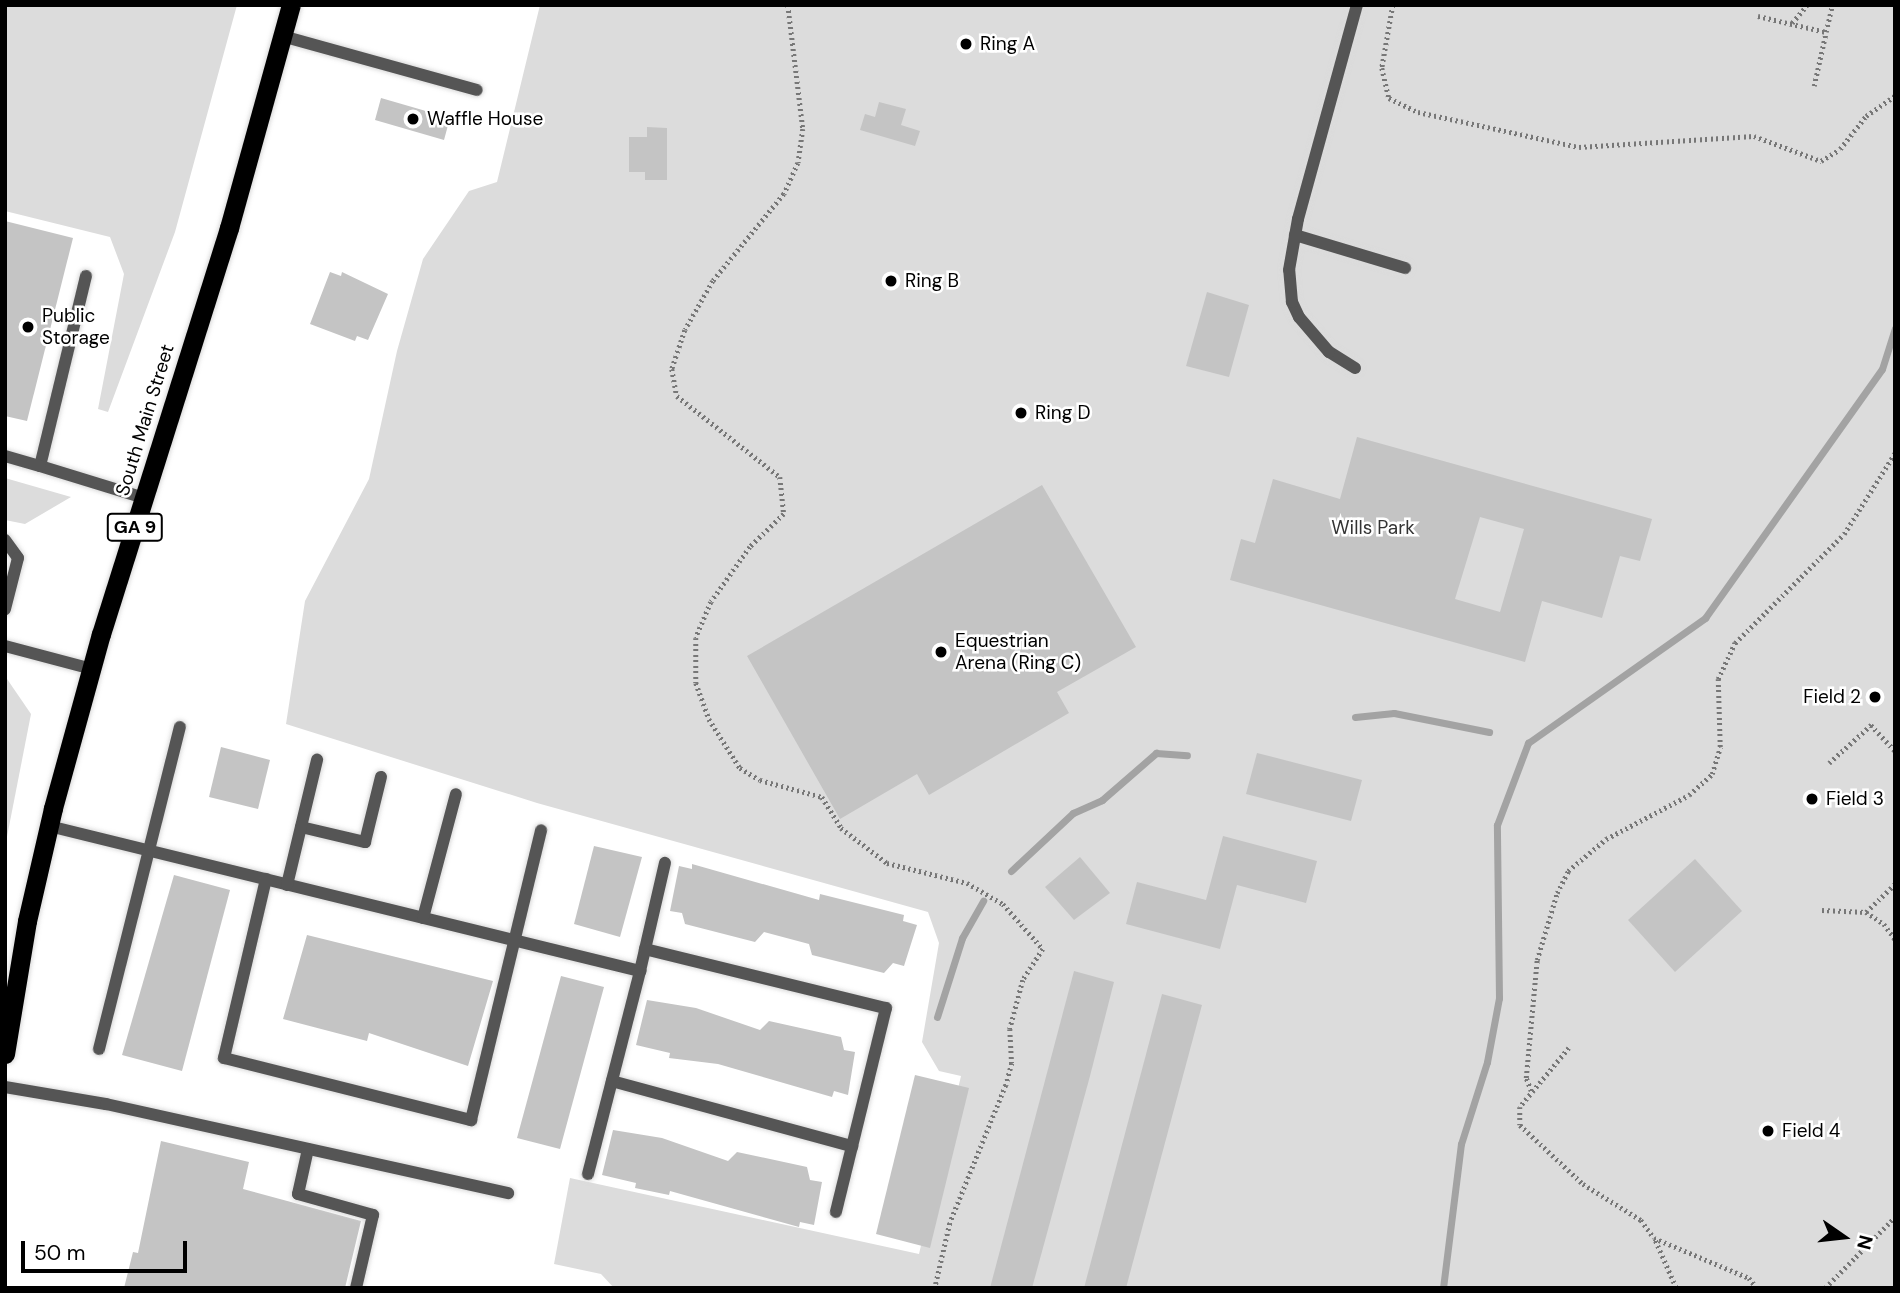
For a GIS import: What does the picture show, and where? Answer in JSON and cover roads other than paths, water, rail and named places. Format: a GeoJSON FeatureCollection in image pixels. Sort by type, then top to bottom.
{"type":"FeatureCollection","features":[{"type":"Feature","properties":{"kind":"highway","name":"South Main Street"},"geometry":{"type":"LineString","coordinates":[[5,1054],[27,921],[49,826],[92,669],[229,228],[291,5]]}},
{"type":"Feature","properties":{"kind":"lane"},"geometry":{"type":"LineString","coordinates":[[1355,368],[1313,337],[1292,302],[1289,270],[1295,235],[1357,5]]}},
{"type":"Feature","properties":{"kind":"lane"},"geometry":{"type":"LineString","coordinates":[[282,36],[477,90]]}},
{"type":"Feature","properties":{"kind":"lane"},"geometry":{"type":"LineString","coordinates":[[1295,235],[1405,268]]}},
{"type":"Feature","properties":{"kind":"lane"},"geometry":{"type":"LineString","coordinates":[[40,466],[86,276]]}},
{"type":"Feature","properties":{"kind":"lane"},"geometry":{"type":"LineString","coordinates":[[5,456],[144,498]]}},
{"type":"Feature","properties":{"kind":"lane"},"geometry":{"type":"LineString","coordinates":[[5,540],[18,558],[5,609]]}},
{"type":"Feature","properties":{"kind":"lane"},"geometry":{"type":"LineString","coordinates":[[5,646],[92,669]]}},
{"type":"Feature","properties":{"kind":"lane"},"geometry":{"type":"LineString","coordinates":[[99,1049],[180,727]]}},
{"type":"Feature","properties":{"kind":"lane"},"geometry":{"type":"LineString","coordinates":[[287,884],[317,760]]}},
{"type":"Feature","properties":{"kind":"lane"},"geometry":{"type":"LineString","coordinates":[[301,828],[365,842],[381,778]]}},
{"type":"Feature","properties":{"kind":"lane"},"geometry":{"type":"LineString","coordinates":[[423,918],[456,794]]}},
{"type":"Feature","properties":{"kind":"lane"},"geometry":{"type":"LineString","coordinates":[[49,826],[640,971]]}},
{"type":"Feature","properties":{"kind":"lane"},"geometry":{"type":"LineString","coordinates":[[265,879],[223,1058],[471,1120],[541,830]]}},
{"type":"Feature","properties":{"kind":"lane"},"geometry":{"type":"LineString","coordinates":[[588,1174],[666,863]]}},
{"type":"Feature","properties":{"kind":"lane"},"geometry":{"type":"LineString","coordinates":[[645,949],[886,1008],[836,1212]]}},
{"type":"Feature","properties":{"kind":"lane"},"geometry":{"type":"LineString","coordinates":[[612,1081],[852,1146]]}},
{"type":"Feature","properties":{"kind":"lane"},"geometry":{"type":"LineString","coordinates":[[5,1087],[508,1193]]}},
{"type":"Feature","properties":{"kind":"lane"},"geometry":{"type":"LineString","coordinates":[[308,1149],[298,1194],[373,1215],[356,1288]]}},
{"type":"Feature","properties":{"kind":"waterway"},"geometry":{"type":"LineString","coordinates":[[1443,1288],[1461,1144],[1487,1062],[1499,998],[1497,825],[1528,743],[1705,618],[1882,369],[1895,328]]}},
{"type":"Feature","properties":{"kind":"waterway"},"geometry":{"type":"LineString","coordinates":[[1355,717],[1394,713],[1489,732]]}},
{"type":"Feature","properties":{"kind":"waterway"},"geometry":{"type":"LineString","coordinates":[[1011,871],[1073,813],[1102,800],[1156,753],[1187,755]]}},
{"type":"Feature","properties":{"kind":"waterway"},"geometry":{"type":"LineString","coordinates":[[937,1017],[962,938],[983,901]]}},
{"type":"Feature","properties":{"kind":"place","name":"Ring A"},"geometry":{"type":"Point","coordinates":[966,44]}},
{"type":"Feature","properties":{"kind":"place","name":"Waffle House"},"geometry":{"type":"Point","coordinates":[413,119]}},
{"type":"Feature","properties":{"kind":"place","name":"Ring B"},"geometry":{"type":"Point","coordinates":[891,281]}},
{"type":"Feature","properties":{"kind":"place","name":"Public Storage"},"geometry":{"type":"Point","coordinates":[28,327]}},
{"type":"Feature","properties":{"kind":"place","name":"Ring D"},"geometry":{"type":"Point","coordinates":[1021,413]}},
{"type":"Feature","properties":{"kind":"place","name":"Equestrian Arena (Ring C)"},"geometry":{"type":"Point","coordinates":[941,652]}},
{"type":"Feature","properties":{"kind":"place","name":"Field 2"},"geometry":{"type":"Point","coordinates":[1875,697]}},
{"type":"Feature","properties":{"kind":"place","name":"Field 3"},"geometry":{"type":"Point","coordinates":[1812,799]}},
{"type":"Feature","properties":{"kind":"place","name":"Field 4"},"geometry":{"type":"Point","coordinates":[1768,1131]}},
{"type":"Feature","properties":{"kind":"park label","name":"Wills Park"},"geometry":{"type":"Point","coordinates":[1373,528]}}]}
